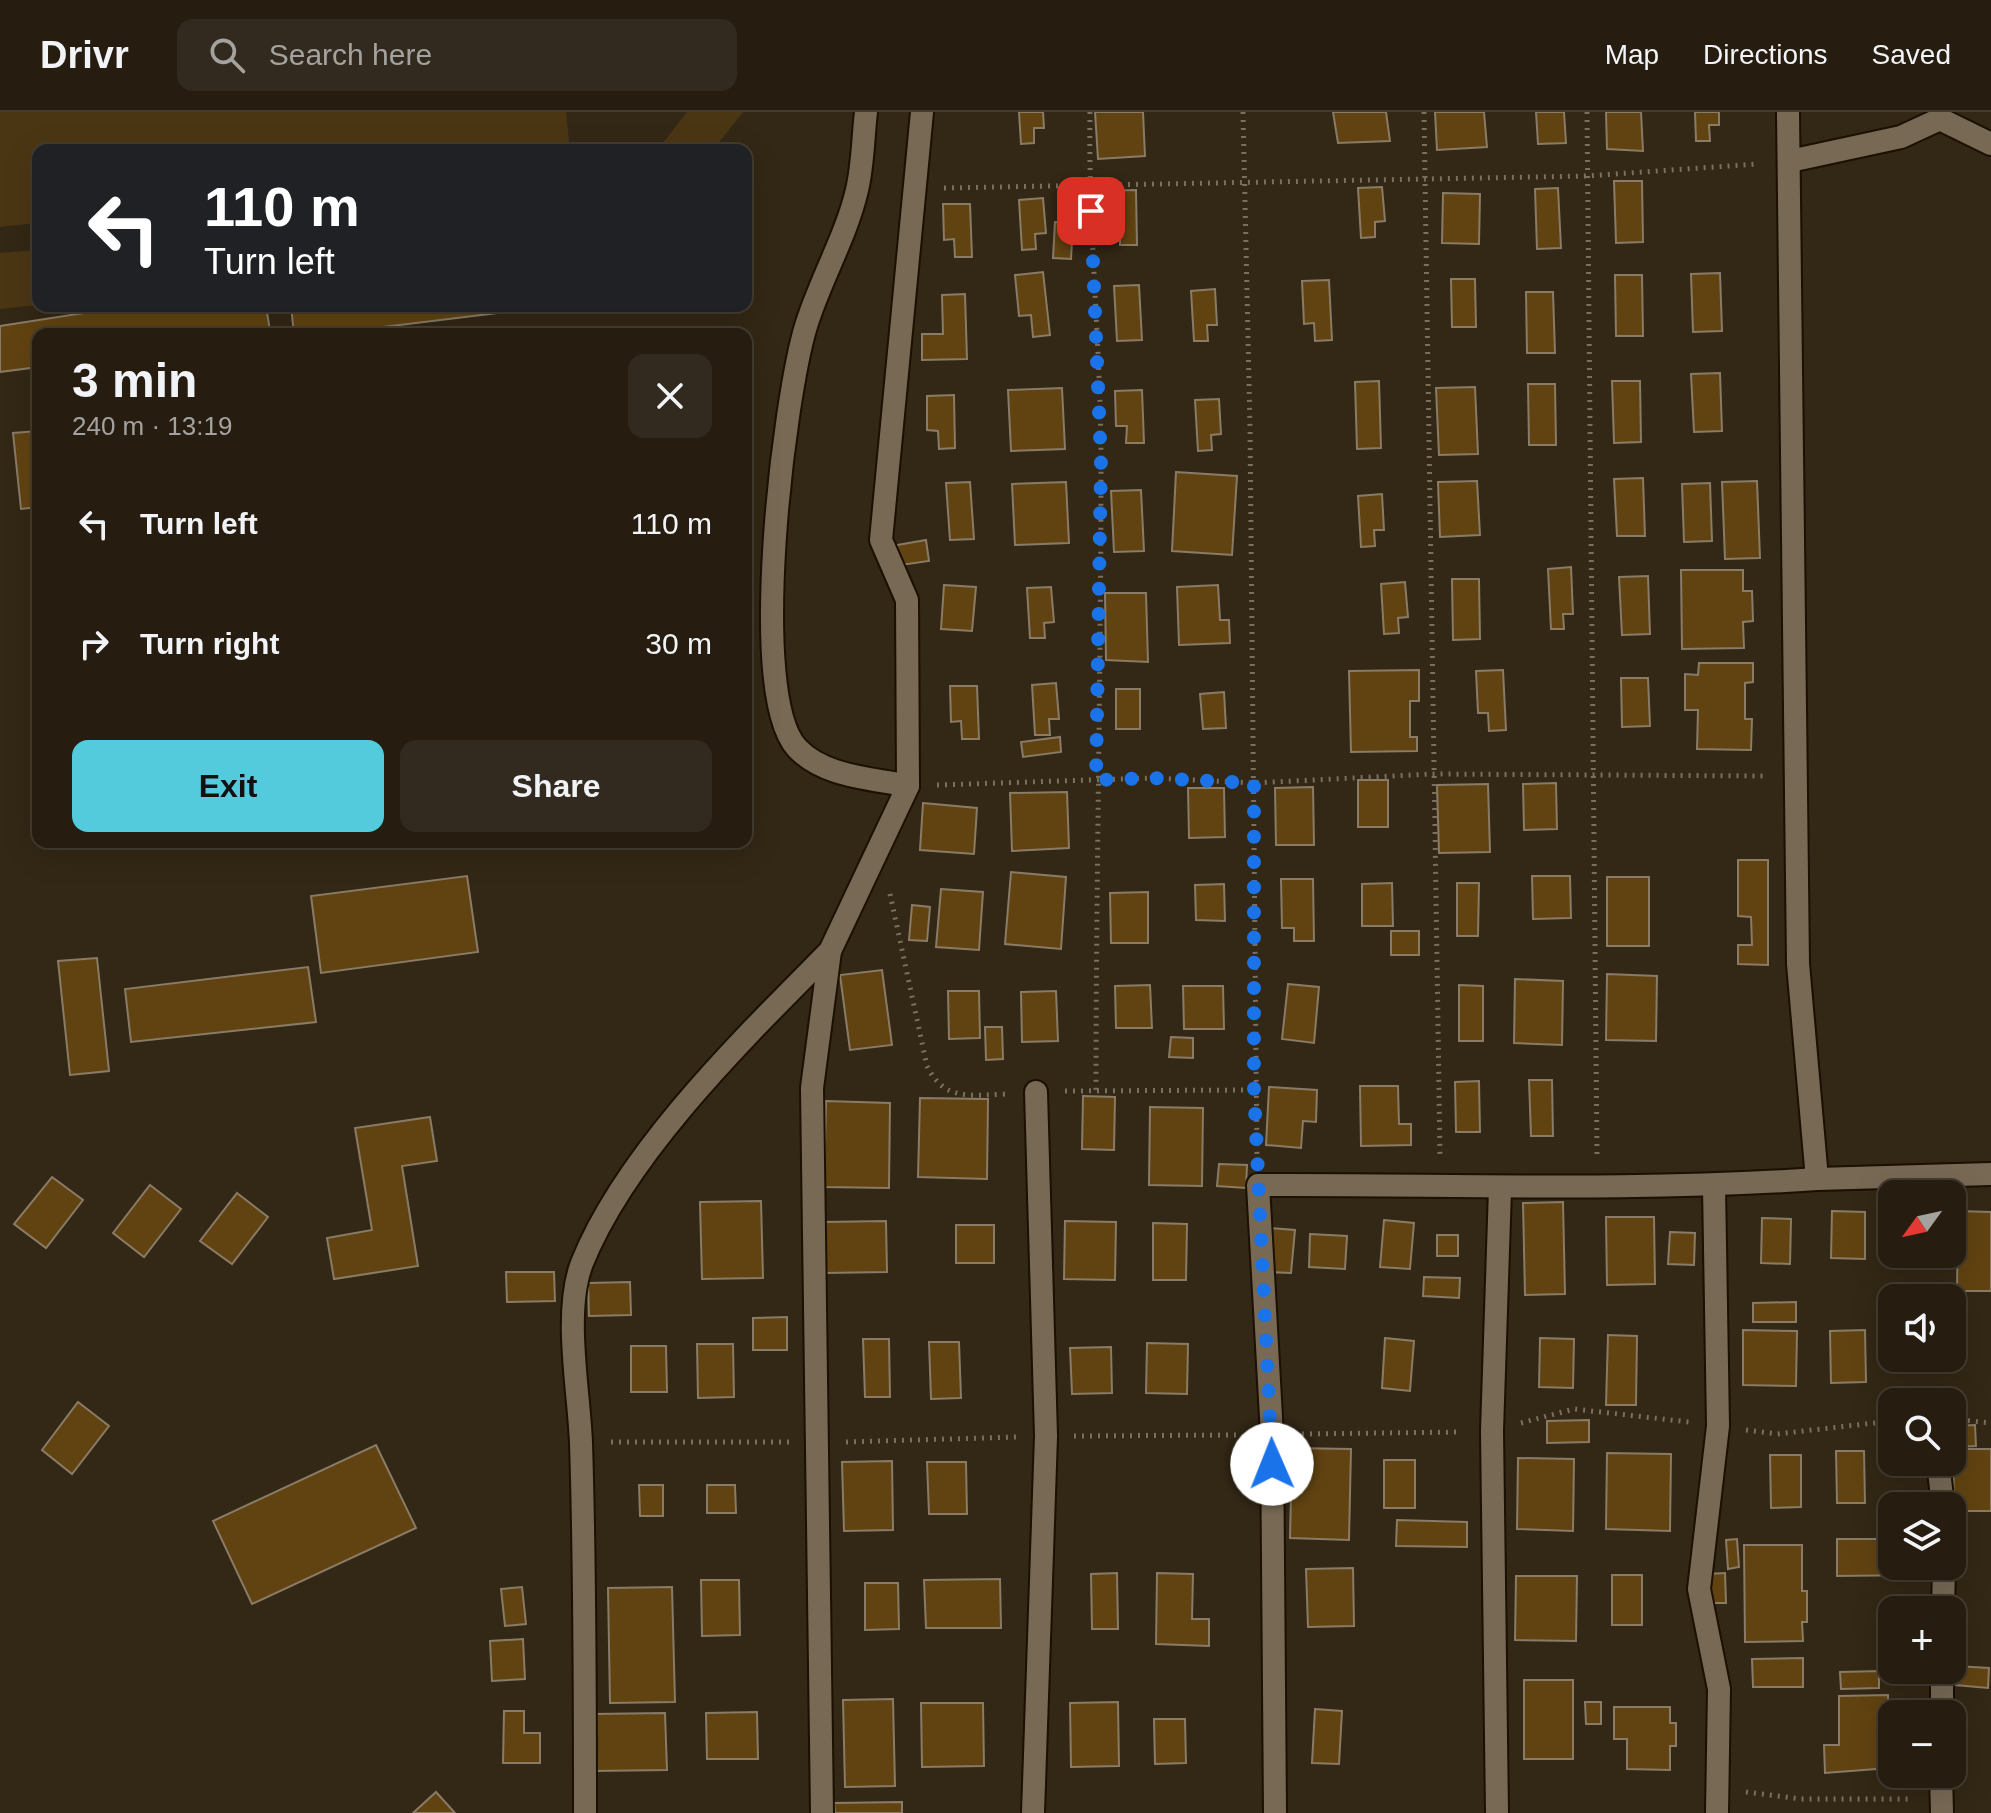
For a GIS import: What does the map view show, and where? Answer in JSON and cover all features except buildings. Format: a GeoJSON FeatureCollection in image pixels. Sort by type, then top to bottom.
{"type":"FeatureCollection","features":[{"type":"Feature","properties":{"kind":"street"},"geometry":{"type":"LineString","coordinates":[[866,112],[857,190],[805,328],[776,501],[774,677],[781,722],[796,747],[820,768],[908,786]]}},
{"type":"Feature","properties":{"kind":"street"},"geometry":{"type":"LineString","coordinates":[[822,1813],[812,1088],[830,951],[876,856],[885,829],[908,786],[907,600],[881,540],[922,112]]}},
{"type":"Feature","properties":{"kind":"street"},"geometry":{"type":"LineString","coordinates":[[1788,112],[1798,964],[1817,1179]]}},
{"type":"Feature","properties":{"kind":"street"},"geometry":{"type":"LineString","coordinates":[[1790,161],[1901,137],[1940,119],[1991,144]]}},
{"type":"Feature","properties":{"kind":"street"},"geometry":{"type":"LineString","coordinates":[[585,1813],[581,1443],[574,1303],[581,1265],[636,1169],[720,1063],[830,951]]}},
{"type":"Feature","properties":{"kind":"street"},"geometry":{"type":"LineString","coordinates":[[1033,1813],[1046,1436],[1036,1092]]}},
{"type":"Feature","properties":{"kind":"street"},"geometry":{"type":"LineString","coordinates":[[1275,1813],[1272,1435],[1258,1185],[1440,1184],[1500,1189],[1598,1188],[1991,1174]]}},
{"type":"Feature","properties":{"kind":"street"},"geometry":{"type":"LineString","coordinates":[[1714,1186],[1718,1426],[1699,1589],[1719,1689],[1717,1813]]}},
{"type":"Feature","properties":{"kind":"street"},"geometry":{"type":"LineString","coordinates":[[1497,1813],[1492,1431],[1500,1189]]}},
{"type":"Feature","properties":{"kind":"path"},"geometry":{"type":"LineString","coordinates":[[1090,112],[1089,185],[1101,461],[1096,780],[1096,1090]]}},
{"type":"Feature","properties":{"kind":"path"},"geometry":{"type":"LineString","coordinates":[[1243,112],[1250,427],[1254,1090],[1258,1185]]}},
{"type":"Feature","properties":{"kind":"path"},"geometry":{"type":"LineString","coordinates":[[1424,112],[1440,1184]]}},
{"type":"Feature","properties":{"kind":"path"},"geometry":{"type":"LineString","coordinates":[[1587,112],[1598,1188]]}},
{"type":"Feature","properties":{"kind":"path"},"geometry":{"type":"LineString","coordinates":[[916,189],[1586,176],[1790,161]]}},
{"type":"Feature","properties":{"kind":"path"},"geometry":{"type":"LineString","coordinates":[[908,786],[1152,778],[1254,783],[1432,774],[1794,776]]}},
{"type":"Feature","properties":{"kind":"path"},"geometry":{"type":"LineString","coordinates":[[876,856],[895,907],[927,1066],[933,1079],[943,1089],[960,1096],[1096,1090],[1254,1090]]}},
{"type":"Feature","properties":{"kind":"path"},"geometry":{"type":"LineString","coordinates":[[1966,1420],[1991,1423]]}},
{"type":"Feature","properties":{"kind":"path"},"geometry":{"type":"LineString","coordinates":[[1717,1789],[1801,1799],[1942,1806]]}},
{"type":"Feature","properties":{"kind":"shaded area"},"geometry":{"type":"Polygon","coordinates":[[[0,112],[566,112],[569,144],[32,144],[32,224],[0,227],[0,112]]]}},
{"type":"Feature","properties":{"kind":"shaded area"},"geometry":{"type":"Polygon","coordinates":[[[687,112],[743,112],[718,144],[663,143],[687,112]]]}},
{"type":"Feature","properties":{"kind":"shaded area"},"geometry":{"type":"Polygon","coordinates":[[[32,250],[32,306],[0,309],[0,253],[32,250]]]}},
{"type":"Feature","properties":{"kind":"route"},"geometry":{"type":"LineString","coordinates":[[1091,211],[1101,461],[1096,780],[1152,778],[1254,783],[1254,1090],[1272,1464]]}}]}
